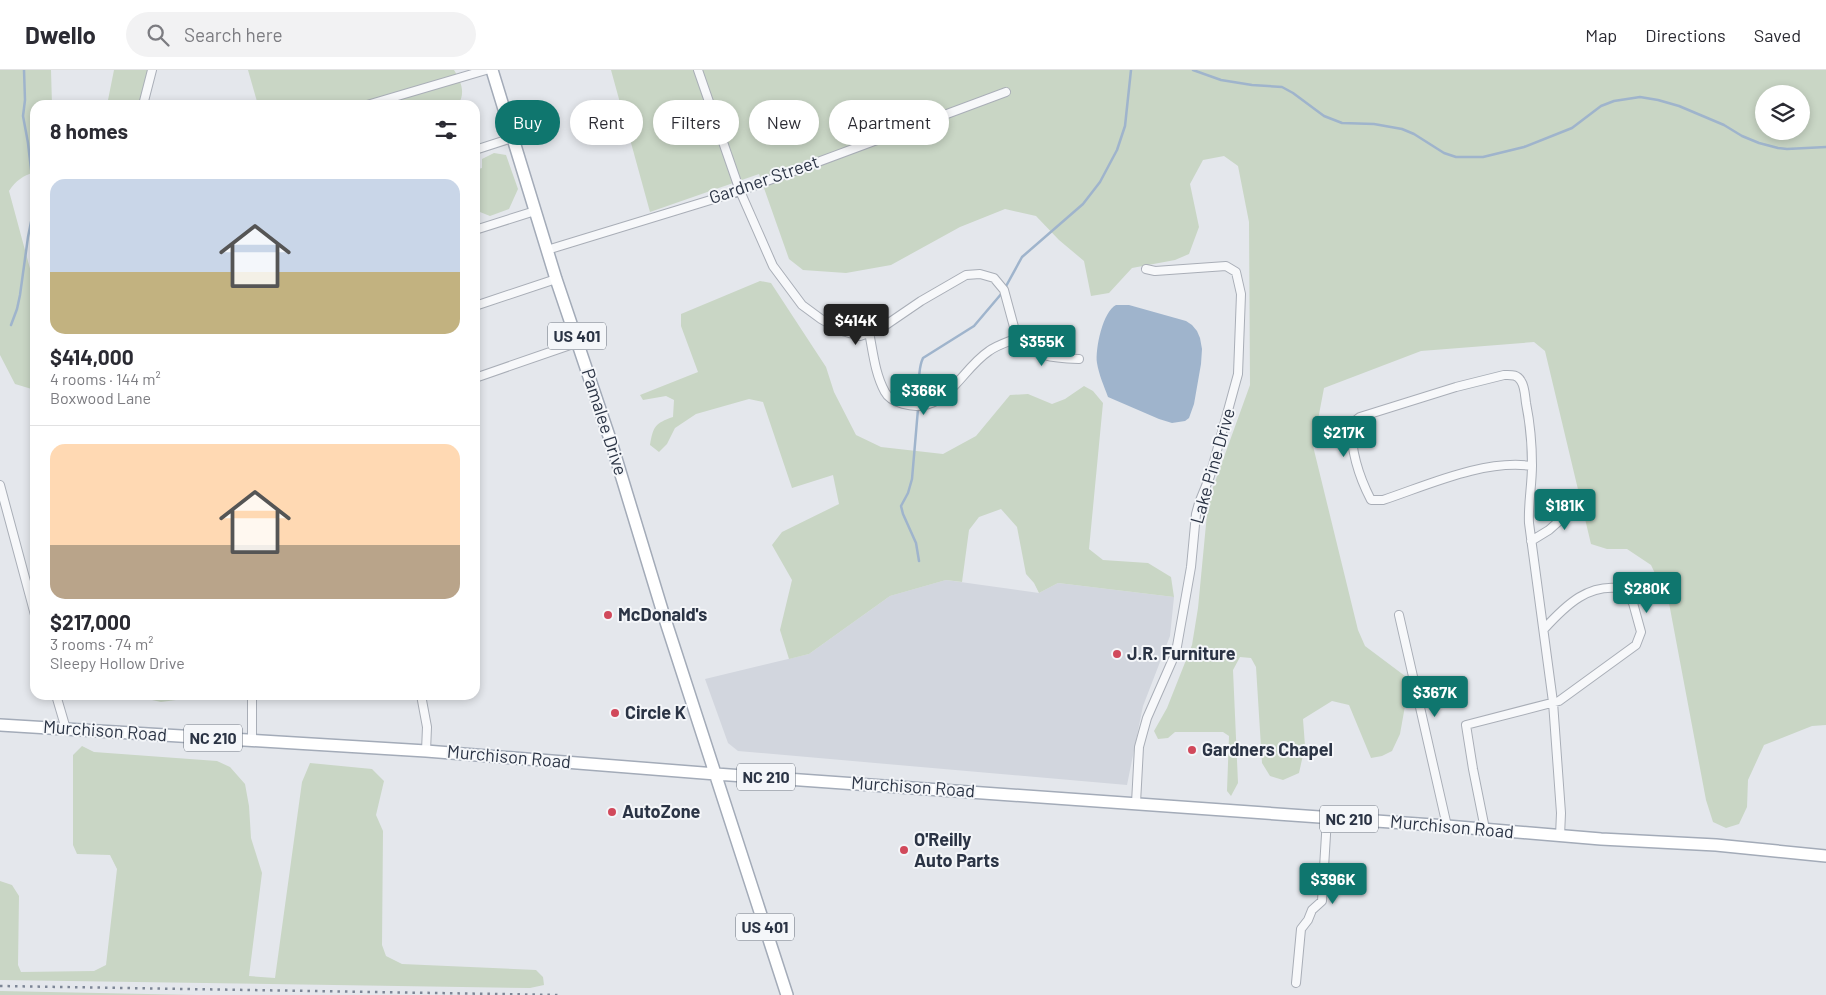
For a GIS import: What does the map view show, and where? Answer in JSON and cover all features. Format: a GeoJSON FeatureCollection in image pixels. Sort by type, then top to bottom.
{"type":"FeatureCollection","features":[{"type":"Feature","properties":{"kind":"main road","name":"Pamalee Drive"},"geometry":{"type":"LineString","coordinates":[[492,70],[501,100]]}},
{"type":"Feature","properties":{"kind":"main road","name":"Pamalee Drive"},"geometry":{"type":"LineString","coordinates":[[514,145],[556,280],[612,445],[659,603],[716,774]]}},
{"type":"Feature","properties":{"kind":"main road","name":"Murchison Road"},"geometry":{"type":"LineString","coordinates":[[0,725],[426,751],[716,774],[1447,826],[1560,836],[1709,845],[1826,856]]}},
{"type":"Feature","properties":{"kind":"main road","name":"US 401"},"geometry":{"type":"LineString","coordinates":[[716,774],[787,995]]}},
{"type":"Feature","properties":{"kind":"street"},"geometry":{"type":"LineString","coordinates":[[144,100],[152,70]]}},
{"type":"Feature","properties":{"kind":"street"},"geometry":{"type":"LineString","coordinates":[[384,100],[486,70]]}},
{"type":"Feature","properties":{"kind":"street"},"geometry":{"type":"LineString","coordinates":[[698,70],[740,190],[774,266],[802,305],[842,331],[860,336],[880,328],[966,275],[980,274],[994,278],[1004,290],[1017,338],[1038,353],[1053,359],[1079,359]]}},
{"type":"Feature","properties":{"kind":"street","name":"Gardner Street"},"geometry":{"type":"LineString","coordinates":[[548,250],[740,190],[1006,92]]}},
{"type":"Feature","properties":{"kind":"street"},"geometry":{"type":"LineString","coordinates":[[480,148],[495,144]]}},
{"type":"Feature","properties":{"kind":"street"},"geometry":{"type":"LineString","coordinates":[[480,228],[535,211]]}},
{"type":"Feature","properties":{"kind":"street","name":"Lake Pine Drive"},"geometry":{"type":"LineString","coordinates":[[1136,803],[1139,747],[1147,718],[1176,652],[1191,567],[1196,514],[1210,476],[1238,374],[1241,294],[1236,272],[1226,266],[1215,268],[1146,269]]}},
{"type":"Feature","properties":{"kind":"street"},"geometry":{"type":"LineString","coordinates":[[480,304],[556,280]]}},
{"type":"Feature","properties":{"kind":"street"},"geometry":{"type":"LineString","coordinates":[[869,332],[879,378],[886,394],[896,402],[912,406],[932,404],[944,397],[977,361],[990,350],[1017,338]]}},
{"type":"Feature","properties":{"kind":"street"},"geometry":{"type":"LineString","coordinates":[[480,376],[578,342]]}},
{"type":"Feature","properties":{"kind":"street"},"geometry":{"type":"LineString","coordinates":[[1532,466],[1517,464],[1477,469],[1383,500],[1371,500],[1365,489],[1351,443],[1351,424],[1360,417],[1504,375],[1511,374],[1520,379],[1523,385],[1528,416],[1532,466],[1528,510],[1553,702],[1561,813],[1560,836]]}},
{"type":"Feature","properties":{"kind":"street"},"geometry":{"type":"LineString","coordinates":[[0,486],[30,597]]}},
{"type":"Feature","properties":{"kind":"street"},"geometry":{"type":"LineString","coordinates":[[1531,541],[1549,530],[1585,498]]}},
{"type":"Feature","properties":{"kind":"street"},"geometry":{"type":"LineString","coordinates":[[1485,829],[1472,769],[1466,725],[1559,701],[1636,645],[1641,632],[1633,603],[1624,589],[1611,586],[1594,590],[1564,606],[1544,629]]}},
{"type":"Feature","properties":{"kind":"street"},"geometry":{"type":"LineString","coordinates":[[1399,615],[1447,826]]}},
{"type":"Feature","properties":{"kind":"street"},"geometry":{"type":"LineString","coordinates":[[57,700],[66,729]]}},
{"type":"Feature","properties":{"kind":"street"},"geometry":{"type":"LineString","coordinates":[[252,700],[252,740]]}},
{"type":"Feature","properties":{"kind":"street"},"geometry":{"type":"LineString","coordinates":[[422,700],[427,727],[426,751]]}},
{"type":"Feature","properties":{"kind":"street"},"geometry":{"type":"LineString","coordinates":[[1296,983],[1301,929],[1308,920],[1312,910],[1322,901],[1327,818]]}},
{"type":"Feature","properties":{"kind":"shaded area"},"geometry":{"type":"Polygon","coordinates":[[[946,580],[1039,593],[1058,583],[1174,597],[1170,636],[1143,706],[1127,785],[738,751],[728,743],[705,679],[809,654],[890,596],[946,580]]]}},
{"type":"Feature","properties":{"kind":"green space"},"geometry":{"type":"Polygon","coordinates":[[[0,70],[51,70],[52,100],[30,100],[30,174],[20,179],[9,191],[30,269],[30,388],[15,384],[0,355],[0,70]]]}},
{"type":"Feature","properties":{"kind":"green space"},"geometry":{"type":"Polygon","coordinates":[[[114,70],[148,70],[140,100],[108,100],[114,70]]]}},
{"type":"Feature","properties":{"kind":"green space"},"geometry":{"type":"Polygon","coordinates":[[[248,70],[454,70],[462,91],[460,100],[257,100],[248,70]]]}},
{"type":"Feature","properties":{"kind":"green space"},"geometry":{"type":"Polygon","coordinates":[[[611,70],[1826,70],[1826,725],[1812,726],[1764,745],[1748,780],[1747,807],[1739,824],[1726,828],[1713,822],[1706,800],[1669,603],[1651,565],[1627,549],[1607,549],[1591,544],[1545,351],[1534,342],[1421,351],[1324,388],[1313,446],[1358,630],[1365,646],[1409,679],[1410,691],[1400,734],[1392,751],[1382,756],[1371,758],[1349,705],[1332,701],[1303,719],[1305,746],[1299,773],[1283,780],[1270,776],[1262,763],[1256,667],[1251,658],[1240,657],[1233,670],[1238,783],[1231,796],[1227,791],[1229,736],[1223,732],[1175,732],[1168,738],[1158,739],[1154,731],[1167,708],[1192,645],[1211,493],[1250,385],[1249,222],[1238,166],[1224,156],[1203,160],[1190,184],[1199,227],[1189,254],[1175,260],[1132,268],[1109,293],[1091,296],[1084,261],[1059,240],[1036,216],[1005,209],[960,227],[891,265],[846,273],[803,270],[789,259],[759,174],[650,212],[632,145],[643,145],[643,100],[619,100],[611,70]]]}},
{"type":"Feature","properties":{"kind":"green space"},"geometry":{"type":"Polygon","coordinates":[[[494,153],[506,155],[518,189],[509,209],[490,216],[480,212],[480,169],[482,168],[482,159],[494,153]]]}},
{"type":"Feature","properties":{"kind":"green space"},"geometry":{"type":"Polygon","coordinates":[[[760,281],[771,283],[826,367],[834,392],[856,435],[881,447],[943,454],[976,436],[1010,395],[1028,394],[1052,404],[1065,399],[1084,386],[1093,391],[1103,403],[1089,549],[1103,560],[1148,563],[1171,577],[1174,597],[1058,583],[1039,593],[1034,583],[1026,574],[1017,527],[1001,509],[979,517],[969,530],[962,582],[946,580],[890,596],[809,654],[789,659],[780,630],[792,580],[772,545],[782,532],[839,504],[833,475],[792,488],[763,402],[749,399],[696,414],[675,428],[667,444],[659,452],[650,445],[652,434],[656,426],[662,421],[673,417],[674,400],[666,396],[643,400],[640,395],[698,372],[681,326],[681,314],[760,281]]]}},
{"type":"Feature","properties":{"kind":"green space"},"geometry":{"type":"Polygon","coordinates":[[[152,700],[176,700],[161,702],[152,700]]]}},
{"type":"Feature","properties":{"kind":"green space"},"geometry":{"type":"Polygon","coordinates":[[[82,746],[94,752],[217,761],[230,767],[245,784],[249,806],[251,838],[262,873],[249,976],[275,978],[302,782],[310,763],[372,769],[384,781],[376,815],[383,831],[382,945],[386,956],[402,964],[536,970],[543,977],[544,985],[530,988],[0,980],[0,881],[12,885],[19,896],[18,965],[21,972],[94,971],[106,965],[117,869],[110,855],[77,854],[73,845],[73,755],[82,746]]]}},
{"type":"Feature","properties":{"kind":"green space"},"geometry":{"type":"Polygon","coordinates":[[[0,991],[197,995],[0,995],[0,991]]]}},
{"type":"Feature","properties":{"kind":"water"},"geometry":{"type":"Polygon","coordinates":[[[1116,305],[1129,305],[1186,321],[1197,331],[1202,349],[1201,364],[1194,404],[1189,418],[1185,421],[1172,423],[1159,419],[1108,397],[1097,363],[1097,349],[1107,315],[1116,305]]]}},
{"type":"Feature","properties":{"kind":"waterway"},"geometry":{"type":"LineString","coordinates":[[24,70],[25,100],[23,116],[30,160]]}},
{"type":"Feature","properties":{"kind":"waterway"},"geometry":{"type":"LineString","coordinates":[[1005,288],[1022,257],[1083,204],[1100,182],[1117,150],[1125,126],[1131,70]]}},
{"type":"Feature","properties":{"kind":"waterway"},"geometry":{"type":"LineString","coordinates":[[1193,70],[1221,80],[1282,87],[1324,116],[1342,123],[1374,124],[1402,129],[1414,134],[1444,153],[1456,157],[1483,157],[1524,147],[1572,128],[1601,106],[1614,101],[1640,97],[1679,106],[1724,125],[1742,136],[1759,143],[1787,149],[1826,147]]}},
{"type":"Feature","properties":{"kind":"waterway"},"geometry":{"type":"LineString","coordinates":[[11,325],[20,295],[30,227]]}},
{"type":"Feature","properties":{"kind":"waterway"},"geometry":{"type":"LineString","coordinates":[[919,403],[919,374],[923,358],[974,326],[1002,293]]}},
{"type":"Feature","properties":{"kind":"waterway"},"geometry":{"type":"LineString","coordinates":[[918,409],[912,479],[908,493],[901,506],[916,543],[919,561]]}},
{"type":"Feature","properties":{"kind":"railway"},"geometry":{"type":"LineString","coordinates":[[0,986],[560,995]]}},
{"type":"Feature","properties":{"kind":"place","name":"McDonald's"},"geometry":{"type":"Point","coordinates":[608,615]}},
{"type":"Feature","properties":{"kind":"place","name":"J.R. Furniture"},"geometry":{"type":"Point","coordinates":[1117,654]}},
{"type":"Feature","properties":{"kind":"place","name":"Circle K"},"geometry":{"type":"Point","coordinates":[615,713]}},
{"type":"Feature","properties":{"kind":"place","name":"Gardners Chapel"},"geometry":{"type":"Point","coordinates":[1192,750]}},
{"type":"Feature","properties":{"kind":"place","name":"AutoZone"},"geometry":{"type":"Point","coordinates":[612,812]}},
{"type":"Feature","properties":{"kind":"place","name":"O'Reilly Auto Parts"},"geometry":{"type":"Point","coordinates":[904,850]}}]}
